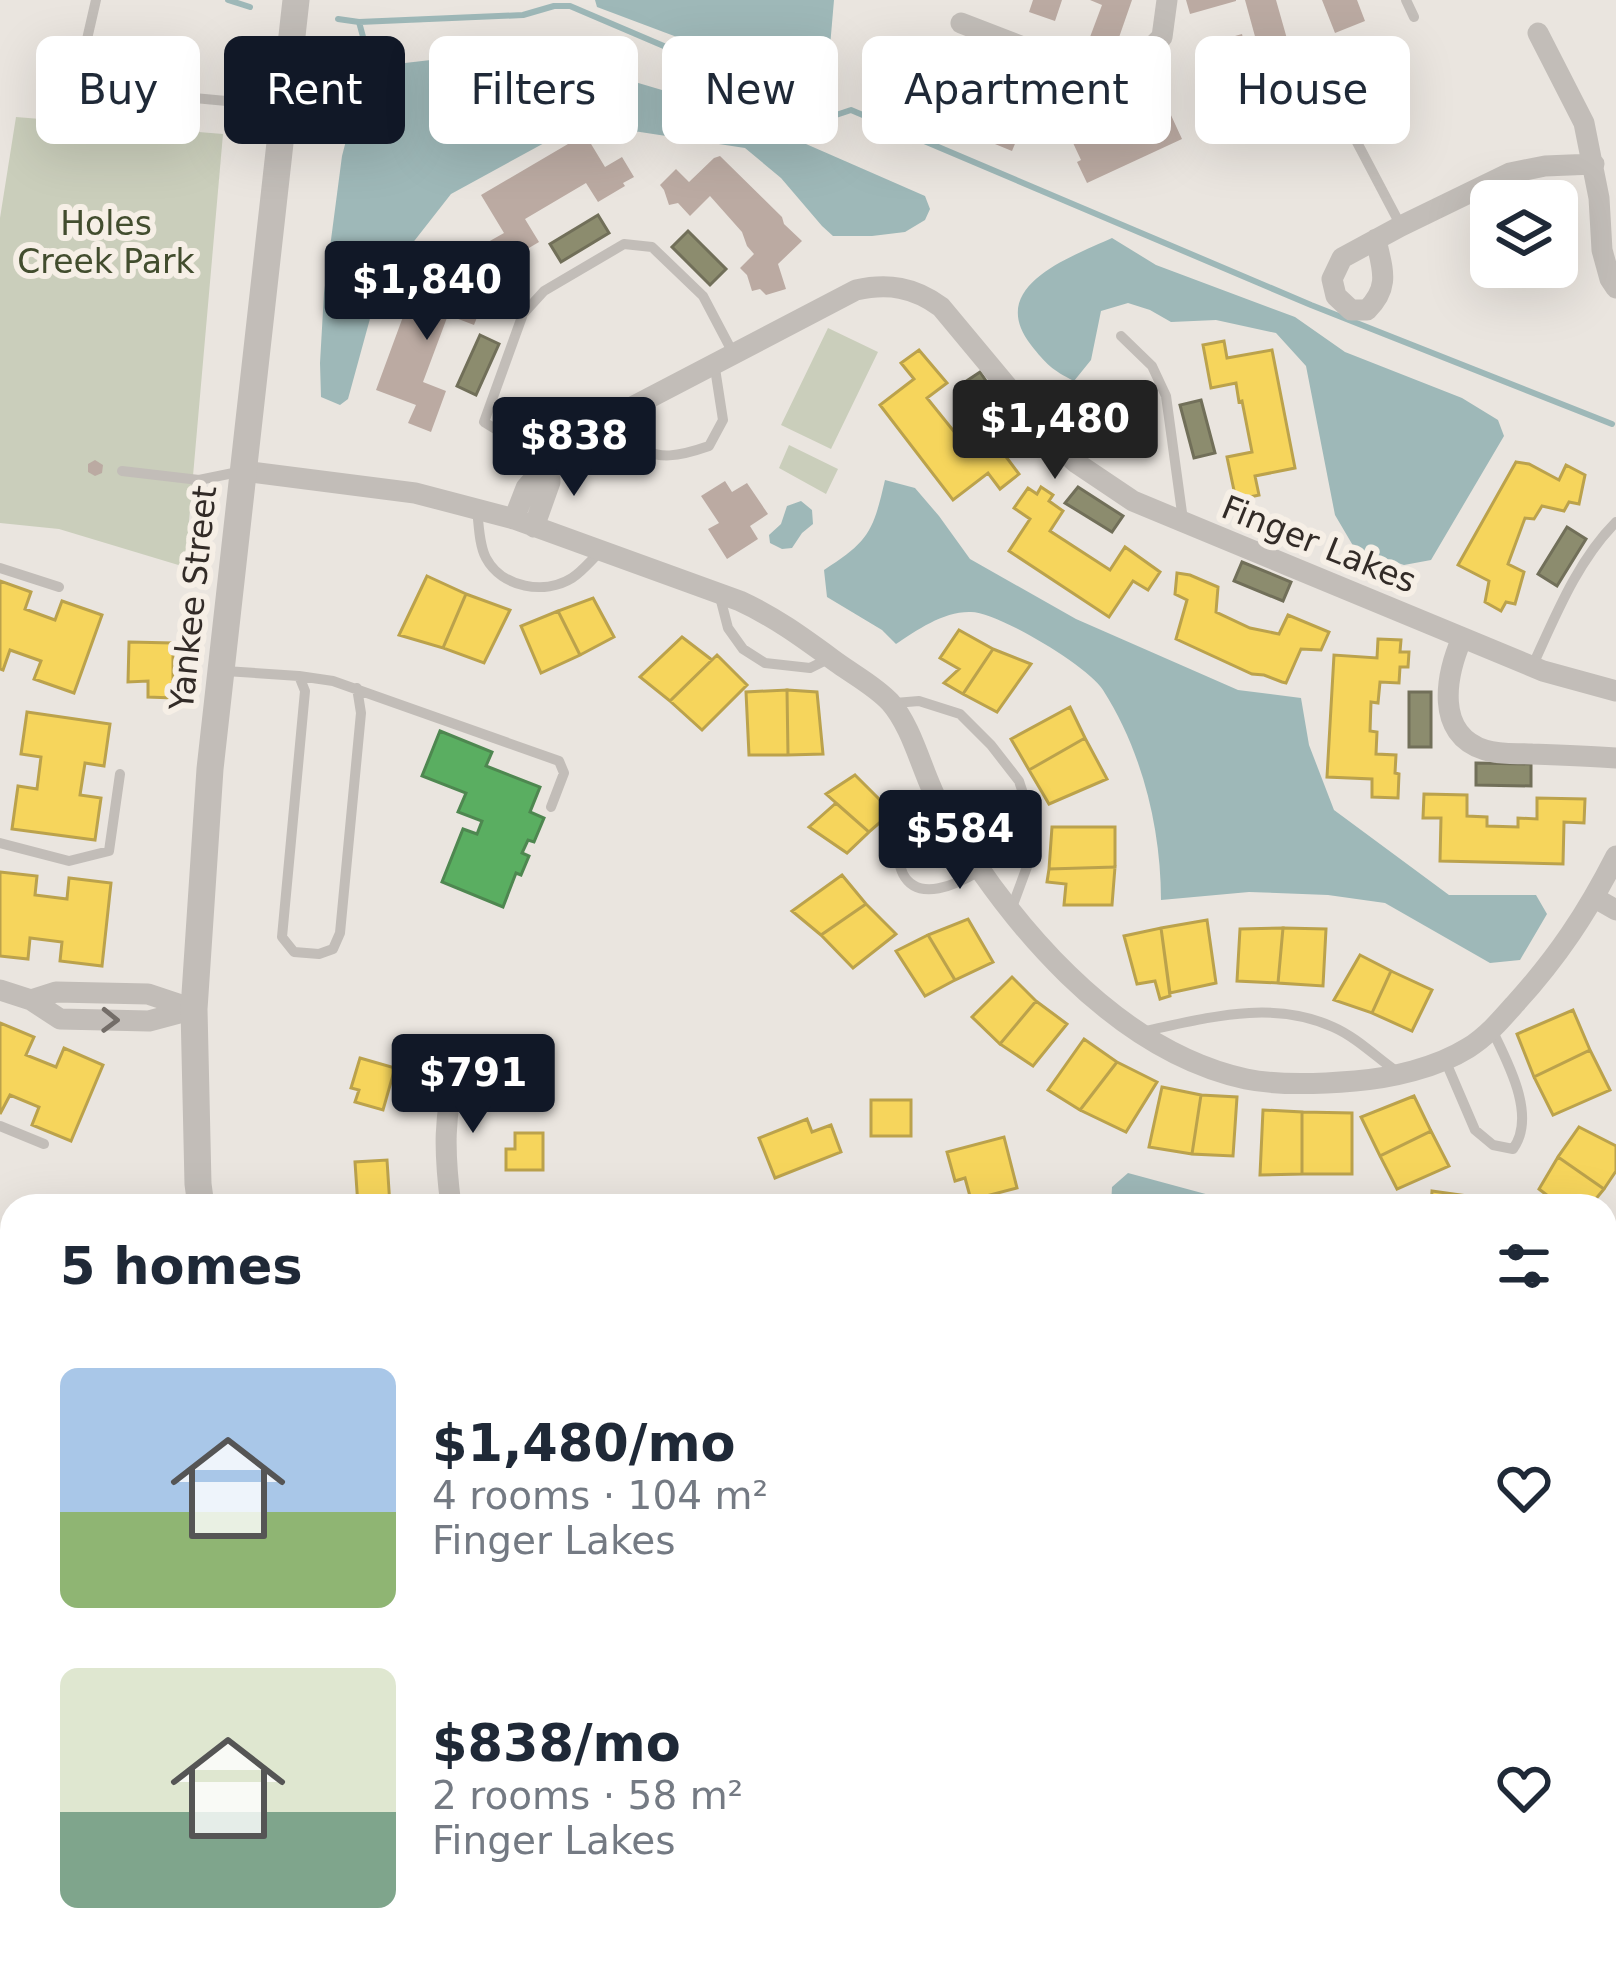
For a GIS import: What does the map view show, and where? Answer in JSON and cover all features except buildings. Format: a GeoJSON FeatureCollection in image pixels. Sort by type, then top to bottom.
{"type":"FeatureCollection","features":[{"type":"Feature","properties":{"kind":"street","name":"Yankee Street"},"geometry":{"type":"LineString","coordinates":[[292,36],[296,0]]}},
{"type":"Feature","properties":{"kind":"street"},"geometry":{"type":"LineString","coordinates":[[961,23],[1028,49],[1066,70],[1104,75],[1145,54],[1162,37],[1167,0]]}},
{"type":"Feature","properties":{"kind":"street"},"geometry":{"type":"LineString","coordinates":[[1538,33],[1584,123],[1594,164],[1602,250],[1616,288]]}},
{"type":"Feature","properties":{"kind":"street","name":"Yankee Street"},"geometry":{"type":"LineString","coordinates":[[199,1194],[194,1009],[210,769],[280,144]]}},
{"type":"Feature","properties":{"kind":"street"},"geometry":{"type":"LineString","coordinates":[[1376,239],[1510,173],[1594,164]]}},
{"type":"Feature","properties":{"kind":"street","name":"Finger Lakes"},"geometry":{"type":"LineString","coordinates":[[524,523],[526,488],[586,431],[856,290],[892,286],[910,289],[941,307],[1050,438],[1103,483],[1133,501],[1532,667],[1616,691]]}},
{"type":"Feature","properties":{"kind":"street"},"geometry":{"type":"LineString","coordinates":[[243,471],[397,490],[477,510],[719,593],[773,617],[891,704],[938,802],[980,871],[1038,947],[1074,982],[1140,1031],[1208,1067],[1248,1080],[1329,1083],[1398,1073],[1468,1048],[1492,1030],[1545,971],[1571,937],[1616,856]]}},
{"type":"Feature","properties":{"kind":"street"},"geometry":{"type":"LineString","coordinates":[[1462,638],[1452,662],[1448,701],[1451,717],[1467,741],[1493,752],[1616,758]]}},
{"type":"Feature","properties":{"kind":"street"},"geometry":{"type":"LineString","coordinates":[[1595,898],[1616,910]]}},
{"type":"Feature","properties":{"kind":"street"},"geometry":{"type":"LineString","coordinates":[[0,990],[31,1000],[56,992],[148,994],[194,1009]]}},
{"type":"Feature","properties":{"kind":"street"},"geometry":{"type":"LineString","coordinates":[[449,1194],[445,1123],[458,1063]]}},
{"type":"Feature","properties":{"kind":"lane"},"geometry":{"type":"LineString","coordinates":[[96,0],[76,87],[224,101]]}},
{"type":"Feature","properties":{"kind":"lane"},"geometry":{"type":"LineString","coordinates":[[1406,0],[1414,17]]}},
{"type":"Feature","properties":{"kind":"lane"},"geometry":{"type":"LineString","coordinates":[[1358,144],[1401,226]]}},
{"type":"Feature","properties":{"kind":"lane"},"geometry":{"type":"LineString","coordinates":[[549,462],[484,422],[523,314],[544,292],[625,244],[652,247],[703,296],[724,357],[723,420],[710,446],[681,455],[654,454],[635,444],[620,413]]}},
{"type":"Feature","properties":{"kind":"lane"},"geometry":{"type":"LineString","coordinates":[[1121,336],[1152,366],[1166,396],[1183,523]]}},
{"type":"Feature","properties":{"kind":"lane"},"geometry":{"type":"LineString","coordinates":[[122,471],[200,480],[243,471]]}},
{"type":"Feature","properties":{"kind":"lane"},"geometry":{"type":"LineString","coordinates":[[477,510],[484,555],[498,574],[517,585],[571,580],[601,551]]}},
{"type":"Feature","properties":{"kind":"lane"},"geometry":{"type":"LineString","coordinates":[[1532,667],[1562,600],[1616,522]]}},
{"type":"Feature","properties":{"kind":"lane"},"geometry":{"type":"LineString","coordinates":[[0,568],[59,587]]}},
{"type":"Feature","properties":{"kind":"lane"},"geometry":{"type":"LineString","coordinates":[[719,593],[728,628],[743,649],[765,663],[810,668],[831,658]]}},
{"type":"Feature","properties":{"kind":"lane"},"geometry":{"type":"LineString","coordinates":[[222,670],[299,676],[357,688],[559,761],[564,773],[551,807]]}},
{"type":"Feature","properties":{"kind":"lane"},"geometry":{"type":"LineString","coordinates":[[299,676],[304,692],[282,937],[294,952],[319,954],[333,949],[340,933],[362,713],[357,688]]}},
{"type":"Feature","properties":{"kind":"lane"},"geometry":{"type":"LineString","coordinates":[[891,704],[920,701],[960,714],[1019,782],[1032,821],[1031,856],[1011,910]]}},
{"type":"Feature","properties":{"kind":"lane"},"geometry":{"type":"LineString","coordinates":[[0,843],[69,861],[109,851],[120,773]]}},
{"type":"Feature","properties":{"kind":"lane"},"geometry":{"type":"LineString","coordinates":[[938,802],[900,849],[899,868],[909,884],[926,891],[980,871]]}},
{"type":"Feature","properties":{"kind":"lane"},"geometry":{"type":"LineString","coordinates":[[1140,1031],[1218,1014],[1260,1011],[1300,1016],[1336,1028],[1398,1073]]}},
{"type":"Feature","properties":{"kind":"lane"},"geometry":{"type":"LineString","coordinates":[[1445,1060],[1475,1130],[1493,1145],[1513,1149],[1522,1137],[1524,1115],[1492,1030]]}},
{"type":"Feature","properties":{"kind":"lane"},"geometry":{"type":"LineString","coordinates":[[0,1126],[44,1144]]}},
{"type":"Feature","properties":{"kind":"green space","name":"Holes Creek Park"},"geometry":{"type":"Polygon","coordinates":[[[16,117],[36,119],[36,144],[200,144],[200,132],[223,134],[185,567],[59,529],[0,523],[0,218],[16,117]]]}},
{"type":"Feature","properties":{"kind":"green space"},"geometry":{"type":"Polygon","coordinates":[[[828,328],[878,352],[831,449],[781,425],[828,328]]]}},
{"type":"Feature","properties":{"kind":"green space"},"geometry":{"type":"Polygon","coordinates":[[[789,445],[838,469],[826,494],[779,468],[789,445]]]}},
{"type":"Feature","properties":{"kind":"water"},"geometry":{"type":"Polygon","coordinates":[[[595,0],[834,0],[831,36],[674,36],[597,7],[595,0]]]}},
{"type":"Feature","properties":{"kind":"water"},"geometry":{"type":"Polygon","coordinates":[[[429,60],[429,144],[543,144],[451,194],[404,254],[371,315],[348,399],[340,405],[321,397],[320,363],[342,156],[345,144],[405,144],[405,63],[429,60]]]}},
{"type":"Feature","properties":{"kind":"water"},"geometry":{"type":"Polygon","coordinates":[[[638,83],[662,90],[662,135],[638,132],[638,83]]]}},
{"type":"Feature","properties":{"kind":"water"},"geometry":{"type":"Polygon","coordinates":[[[719,144],[806,144],[925,196],[930,209],[925,220],[905,232],[833,236],[781,178],[745,148],[719,144]]]}},
{"type":"Feature","properties":{"kind":"water"},"geometry":{"type":"Polygon","coordinates":[[[1112,238],[1156,265],[1295,317],[1345,352],[1462,398],[1498,420],[1504,436],[1431,560],[1404,565],[1355,549],[1335,515],[1306,366],[1276,333],[1216,320],[1171,322],[1128,303],[1101,311],[1091,360],[1074,381],[1045,362],[1020,324],[1018,306],[1026,290],[1056,265],[1112,238]]]}},
{"type":"Feature","properties":{"kind":"water"},"geometry":{"type":"Polygon","coordinates":[[[885,480],[915,488],[970,559],[1076,619],[1238,690],[1301,698],[1309,745],[1334,810],[1449,895],[1536,895],[1547,914],[1520,960],[1490,963],[1385,903],[1249,892],[1161,900],[1147,791],[1129,738],[1094,680],[1042,642],[984,614],[951,615],[896,644],[882,630],[827,597],[824,570],[867,534],[885,480]]]}},
{"type":"Feature","properties":{"kind":"water"},"geometry":{"type":"Polygon","coordinates":[[[801,501],[812,510],[813,524],[792,548],[770,543],[769,535],[781,524],[787,506],[801,501]]]}},
{"type":"Feature","properties":{"kind":"water"},"geometry":{"type":"Polygon","coordinates":[[[1128,1173],[1206,1194],[1112,1194],[1112,1187],[1128,1173]]]}},
{"type":"Feature","properties":{"kind":"waterway"},"geometry":{"type":"LineString","coordinates":[[228,0],[250,7]]}},
{"type":"Feature","properties":{"kind":"waterway"},"geometry":{"type":"LineString","coordinates":[[338,19],[523,15],[570,6],[830,117],[851,110],[1311,305],[1612,424]]}},
{"type":"Feature","properties":{"kind":"waterway"},"geometry":{"type":"LineString","coordinates":[[359,22],[363,36]]}}]}
